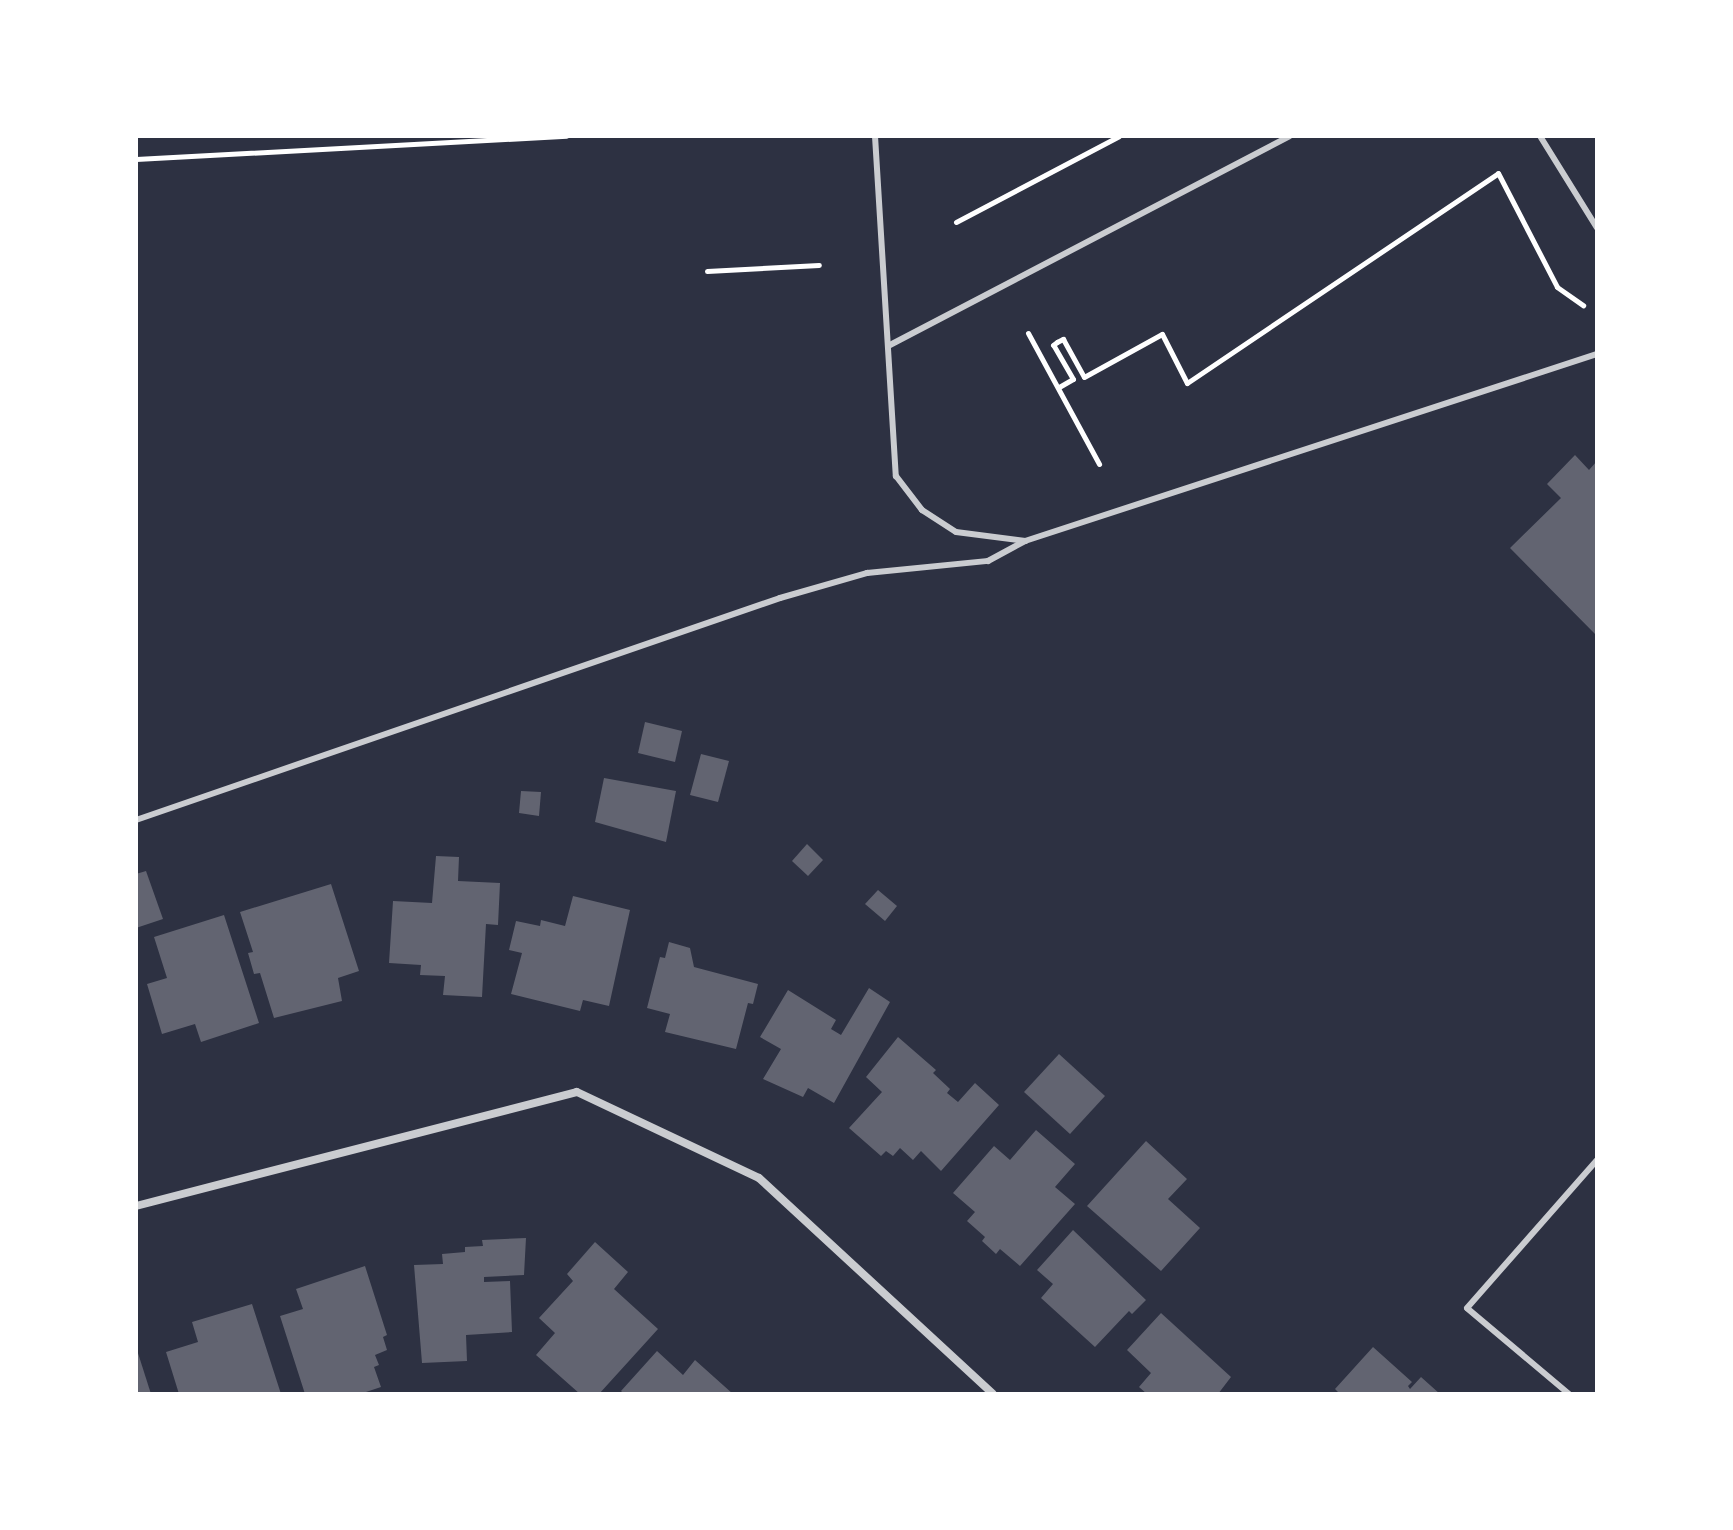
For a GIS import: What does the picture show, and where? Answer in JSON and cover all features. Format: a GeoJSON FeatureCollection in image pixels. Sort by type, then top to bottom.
{"type":"FeatureCollection","features":[{"type":"Feature","properties":{"kind":"street"},"geometry":{"type":"LineString","coordinates":[[136,1206],[577,1092],[759,1178],[993,1394]]}},
{"type":"Feature","properties":{"kind":"lane"},"geometry":{"type":"LineString","coordinates":[[875,136],[896,476],[922,510],[956,532],[1025,541]]}},
{"type":"Feature","properties":{"kind":"lane"},"geometry":{"type":"LineString","coordinates":[[890,345],[1290,136]]}},
{"type":"Feature","properties":{"kind":"lane"},"geometry":{"type":"LineString","coordinates":[[1540,136],[1597,228]]}},
{"type":"Feature","properties":{"kind":"lane"},"geometry":{"type":"LineString","coordinates":[[136,820],[370,742],[512,688],[634,651],[819,586],[867,573],[988,561],[1025,541],[1597,354]]}},
{"type":"Feature","properties":{"kind":"lane"},"geometry":{"type":"LineString","coordinates":[[1569,1394],[1467,1308],[1597,1160]]}},
{"type":"Feature","properties":{"kind":"path"},"geometry":{"type":"LineString","coordinates":[[136,159],[566,136]]}},
{"type":"Feature","properties":{"kind":"path"},"geometry":{"type":"LineString","coordinates":[[956,222],[1119,136]]}},
{"type":"Feature","properties":{"kind":"path"},"geometry":{"type":"LineString","coordinates":[[1059,387],[1073,379],[1053,345],[1057,342],[1063,339],[1084,377],[1162,334],[1187,383],[1498,173],[1557,287],[1583,305]]}},
{"type":"Feature","properties":{"kind":"path"},"geometry":{"type":"LineString","coordinates":[[707,271],[819,265]]}},
{"type":"Feature","properties":{"kind":"path"},"geometry":{"type":"LineString","coordinates":[[1028,333],[1099,464]]}},
{"type":"Feature","properties":{"kind":"building"},"geometry":{"type":"Polygon","coordinates":[[[1575,455],[1589,470],[1597,461],[1597,636],[1510,548],[1561,498],[1547,484],[1575,455]]]}},
{"type":"Feature","properties":{"kind":"building"},"geometry":{"type":"Polygon","coordinates":[[[645,722],[682,731],[675,762],[638,753],[645,722]]]}},
{"type":"Feature","properties":{"kind":"building"},"geometry":{"type":"Polygon","coordinates":[[[701,754],[729,761],[718,802],[690,795],[701,754]]]}},
{"type":"Feature","properties":{"kind":"building"},"geometry":{"type":"Polygon","coordinates":[[[604,778],[676,791],[666,842],[595,822],[604,778]]]}},
{"type":"Feature","properties":{"kind":"building"},"geometry":{"type":"Polygon","coordinates":[[[521,791],[541,792],[539,816],[519,813],[521,791]]]}},
{"type":"Feature","properties":{"kind":"building"},"geometry":{"type":"Polygon","coordinates":[[[807,844],[823,860],[808,876],[792,861],[807,844]]]}},
{"type":"Feature","properties":{"kind":"building"},"geometry":{"type":"Polygon","coordinates":[[[436,856],[459,857],[458,881],[500,883],[498,925],[486,924],[482,997],[443,995],[445,976],[420,975],[421,965],[389,963],[393,901],[432,903],[436,856]]]}},
{"type":"Feature","properties":{"kind":"building"},"geometry":{"type":"Polygon","coordinates":[[[146,871],[163,919],[136,928],[136,874],[146,871]]]}},
{"type":"Feature","properties":{"kind":"building"},"geometry":{"type":"Polygon","coordinates":[[[331,884],[359,971],[338,978],[342,1001],[274,1018],[260,973],[254,974],[248,953],[253,952],[240,912],[331,884]]]}},
{"type":"Feature","properties":{"kind":"building"},"geometry":{"type":"Polygon","coordinates":[[[878,890],[897,906],[885,921],[865,904],[878,890]]]}},
{"type":"Feature","properties":{"kind":"building"},"geometry":{"type":"Polygon","coordinates":[[[573,896],[630,910],[609,1006],[583,1000],[580,1011],[511,994],[522,953],[509,950],[516,921],[540,926],[541,920],[565,926],[573,896]]]}},
{"type":"Feature","properties":{"kind":"building"},"geometry":{"type":"Polygon","coordinates":[[[224,915],[259,1023],[201,1042],[195,1024],[162,1034],[147,984],[167,978],[154,937],[224,915]]]}},
{"type":"Feature","properties":{"kind":"building"},"geometry":{"type":"Polygon","coordinates":[[[669,942],[690,948],[694,967],[758,984],[753,1004],[748,1003],[736,1049],[665,1032],[670,1014],[647,1008],[660,957],[665,958],[669,942]]]}},
{"type":"Feature","properties":{"kind":"building"},"geometry":{"type":"Polygon","coordinates":[[[869,988],[890,1002],[834,1103],[808,1088],[803,1097],[763,1079],[781,1049],[760,1037],[788,990],[836,1020],[831,1029],[841,1035],[869,988]]]}},
{"type":"Feature","properties":{"kind":"building"},"geometry":{"type":"Polygon","coordinates":[[[898,1037],[936,1070],[933,1073],[950,1089],[947,1093],[958,1102],[975,1083],[999,1105],[941,1171],[921,1151],[913,1160],[900,1148],[893,1156],[886,1151],[881,1156],[849,1128],[882,1092],[866,1077],[898,1037]]]}},
{"type":"Feature","properties":{"kind":"building"},"geometry":{"type":"Polygon","coordinates":[[[1059,1054],[1105,1096],[1070,1134],[1024,1092],[1059,1054]]]}},
{"type":"Feature","properties":{"kind":"building"},"geometry":{"type":"Polygon","coordinates":[[[1036,1130],[1075,1164],[1055,1187],[1075,1204],[1020,1266],[1000,1249],[996,1254],[982,1241],[985,1237],[967,1221],[975,1212],[953,1193],[994,1146],[1010,1160],[1036,1130]]]}},
{"type":"Feature","properties":{"kind":"building"},"geometry":{"type":"Polygon","coordinates":[[[1146,1141],[1187,1179],[1168,1199],[1200,1228],[1161,1271],[1087,1206],[1146,1141]]]}},
{"type":"Feature","properties":{"kind":"building"},"geometry":{"type":"Polygon","coordinates":[[[1073,1230],[1146,1300],[1132,1314],[1129,1311],[1095,1347],[1041,1298],[1053,1284],[1037,1270],[1073,1230]]]}},
{"type":"Feature","properties":{"kind":"building"},"geometry":{"type":"Polygon","coordinates":[[[526,1238],[524,1275],[484,1277],[484,1282],[510,1281],[512,1332],[466,1335],[467,1361],[422,1363],[414,1265],[443,1264],[442,1254],[465,1252],[465,1247],[483,1246],[482,1240],[526,1238]]]}},
{"type":"Feature","properties":{"kind":"building"},"geometry":{"type":"Polygon","coordinates":[[[595,1242],[628,1272],[614,1289],[658,1329],[599,1394],[580,1394],[536,1355],[555,1333],[539,1318],[573,1281],[567,1274],[595,1242]]]}},
{"type":"Feature","properties":{"kind":"building"},"geometry":{"type":"Polygon","coordinates":[[[365,1266],[387,1335],[383,1337],[387,1350],[375,1355],[379,1365],[374,1367],[381,1387],[360,1394],[305,1394],[280,1316],[303,1309],[296,1289],[365,1266]]]}},
{"type":"Feature","properties":{"kind":"building"},"geometry":{"type":"Polygon","coordinates":[[[252,1304],[281,1394],[179,1394],[166,1352],[198,1342],[192,1322],[252,1304]]]}},
{"type":"Feature","properties":{"kind":"building"},"geometry":{"type":"Polygon","coordinates":[[[1161,1313],[1231,1377],[1218,1394],[1147,1394],[1139,1387],[1151,1373],[1127,1350],[1161,1313]]]}},
{"type":"Feature","properties":{"kind":"building"},"geometry":{"type":"Polygon","coordinates":[[[1373,1347],[1412,1382],[1408,1386],[1410,1389],[1421,1377],[1440,1394],[1340,1394],[1335,1389],[1373,1347]]]}},
{"type":"Feature","properties":{"kind":"building"},"geometry":{"type":"Polygon","coordinates":[[[137,1350],[151,1394],[136,1394],[137,1350]]]}},
{"type":"Feature","properties":{"kind":"building"},"geometry":{"type":"Polygon","coordinates":[[[657,1351],[683,1375],[695,1360],[733,1394],[624,1394],[621,1391],[657,1351]]]}}]}
